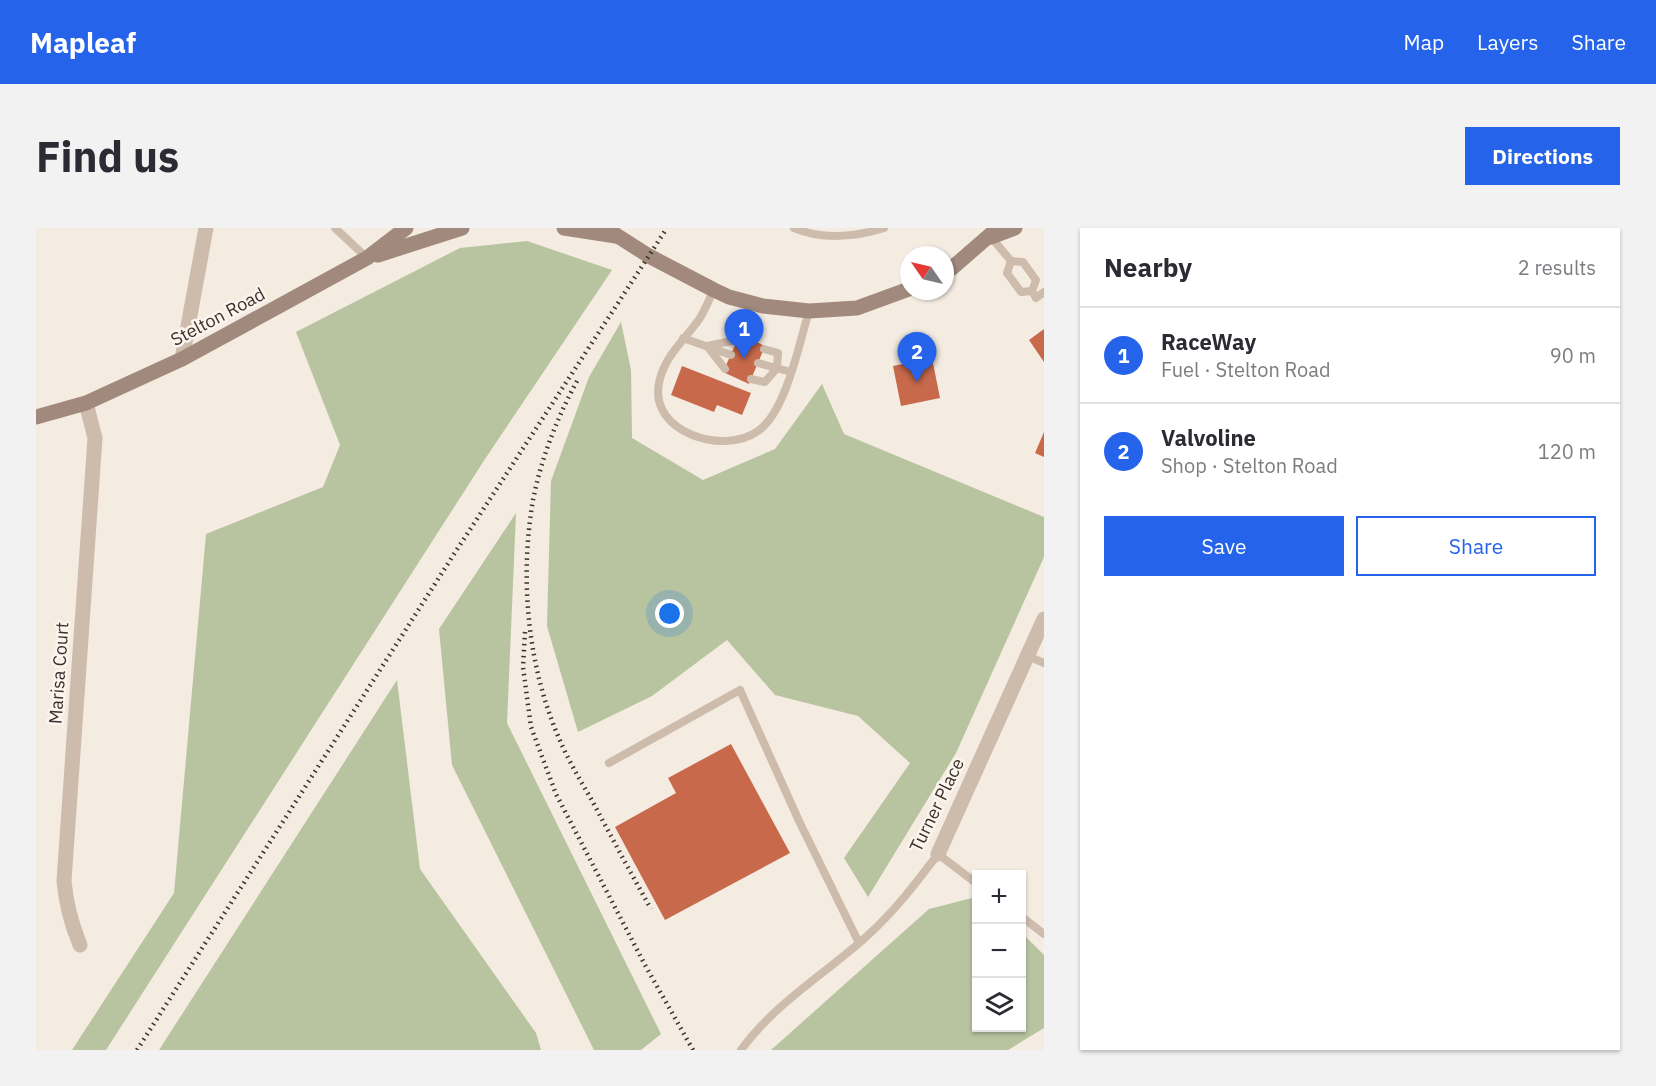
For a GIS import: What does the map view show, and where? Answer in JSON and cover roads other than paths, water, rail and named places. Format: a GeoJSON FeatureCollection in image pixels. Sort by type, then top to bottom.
{"type":"FeatureCollection","features":[{"type":"Feature","properties":{"kind":"main road","name":"Stelton Road"},"geometry":{"type":"LineString","coordinates":[[36,417],[86,403],[182,359],[367,258],[406,228]]}},
{"type":"Feature","properties":{"kind":"main road"},"geometry":{"type":"LineString","coordinates":[[367,258],[462,228]]}},
{"type":"Feature","properties":{"kind":"main road"},"geometry":{"type":"LineString","coordinates":[[564,228],[619,237]]}},
{"type":"Feature","properties":{"kind":"main road"},"geometry":{"type":"LineString","coordinates":[[605,228],[649,256],[714,290],[729,297],[763,306],[809,311],[857,308],[900,292]]}},
{"type":"Feature","properties":{"kind":"main road"},"geometry":{"type":"LineString","coordinates":[[954,266],[994,232],[1015,228]]}},
{"type":"Feature","properties":{"kind":"street"},"geometry":{"type":"LineString","coordinates":[[182,359],[206,228]]}},
{"type":"Feature","properties":{"kind":"street","name":"Marisa Court"},"geometry":{"type":"LineString","coordinates":[[80,945],[70,923],[64,881],[95,438],[86,403]]}},
{"type":"Feature","properties":{"kind":"street","name":"Turner Place"},"geometry":{"type":"LineString","coordinates":[[938,854],[1044,619]]}},
{"type":"Feature","properties":{"kind":"lane"},"geometry":{"type":"LineString","coordinates":[[335,228],[367,258]]}},
{"type":"Feature","properties":{"kind":"lane"},"geometry":{"type":"LineString","coordinates":[[794,228],[803,232],[859,235],[884,228]]}},
{"type":"Feature","properties":{"kind":"lane"},"geometry":{"type":"LineString","coordinates":[[994,232],[1011,261],[1007,273],[1021,292],[1032,291]]}},
{"type":"Feature","properties":{"kind":"lane"},"geometry":{"type":"LineString","coordinates":[[1011,261],[1023,262],[1036,280],[1032,291],[1036,298],[1044,292]]}},
{"type":"Feature","properties":{"kind":"lane"},"geometry":{"type":"LineString","coordinates":[[714,290],[699,320],[663,367],[658,384],[658,400],[666,415],[688,433],[707,441],[740,440],[759,431],[779,405],[809,311]]}},
{"type":"Feature","properties":{"kind":"lane"},"geometry":{"type":"LineString","coordinates":[[683,338],[731,355]]}},
{"type":"Feature","properties":{"kind":"lane"},"geometry":{"type":"LineString","coordinates":[[707,346],[737,340]]}},
{"type":"Feature","properties":{"kind":"lane"},"geometry":{"type":"LineString","coordinates":[[707,346],[725,369]]}},
{"type":"Feature","properties":{"kind":"lane"},"geometry":{"type":"LineString","coordinates":[[751,379],[765,382],[777,368],[777,353],[764,349]]}},
{"type":"Feature","properties":{"kind":"lane"},"geometry":{"type":"LineString","coordinates":[[758,363],[790,372]]}},
{"type":"Feature","properties":{"kind":"lane"},"geometry":{"type":"LineString","coordinates":[[1028,656],[1044,663]]}},
{"type":"Feature","properties":{"kind":"lane"},"geometry":{"type":"LineString","coordinates":[[609,762],[740,690],[858,943]]}},
{"type":"Feature","properties":{"kind":"lane"},"geometry":{"type":"LineString","coordinates":[[938,854],[972,880]]}},
{"type":"Feature","properties":{"kind":"lane","name":"Turner Place"},"geometry":{"type":"LineString","coordinates":[[741,1050],[748,1040],[787,1002],[858,943],[909,893],[938,854]]}},
{"type":"Feature","properties":{"kind":"lane"},"geometry":{"type":"LineString","coordinates":[[1026,920],[1044,934]]}},
{"type":"Feature","properties":{"kind":"railway"},"geometry":{"type":"LineString","coordinates":[[137,1050],[456,551],[667,228]]}},
{"type":"Feature","properties":{"kind":"railway"},"geometry":{"type":"LineString","coordinates":[[577,381],[551,439],[540,469],[533,500],[527,562],[529,625],[541,687],[562,745],[651,909]]}},
{"type":"Feature","properties":{"kind":"railway"},"geometry":{"type":"LineString","coordinates":[[525,632],[523,667],[531,727],[556,794],[645,965],[693,1050]]}},
{"type":"Feature","properties":{"kind":"place","name":"RaceWay"},"geometry":{"type":"Point","coordinates":[744,359]}},
{"type":"Feature","properties":{"kind":"place","name":"Valvoline"},"geometry":{"type":"Point","coordinates":[917,382]}}]}
